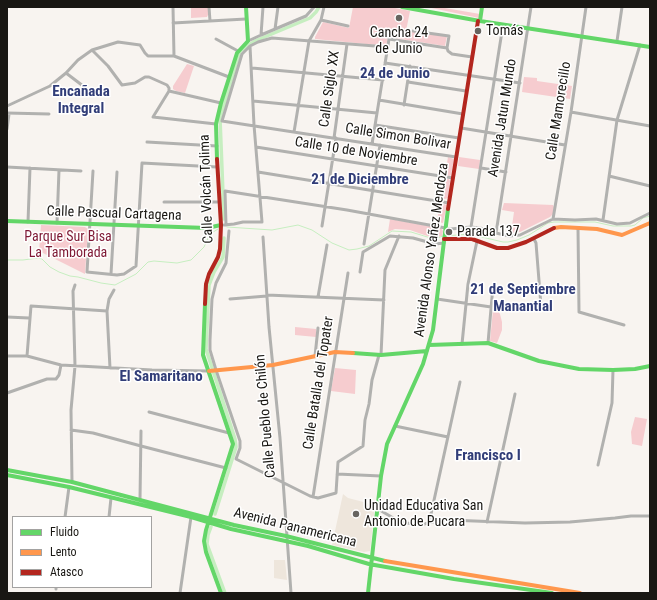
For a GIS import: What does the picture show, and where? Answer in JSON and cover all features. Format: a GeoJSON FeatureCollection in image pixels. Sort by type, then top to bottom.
{"type":"FeatureCollection","features":[{"type":"Feature","properties":{"kind":"main road"},"geometry":{"type":"LineString","coordinates":[[246,7],[248,41]]}},
{"type":"Feature","properties":{"kind":"main road"},"geometry":{"type":"LineString","coordinates":[[402,7],[503,25],[650,47]]}},
{"type":"Feature","properties":{"kind":"main road","name":"Avenida Alonso Yañez Mendoza"},"geometry":{"type":"LineString","coordinates":[[368,593],[381,476],[387,444],[415,383],[429,345],[437,300],[460,128],[482,7]]}},
{"type":"Feature","properties":{"kind":"main road","name":"Calle Volcán Tolima"},"geometry":{"type":"LineString","coordinates":[[222,593],[205,546],[205,537],[233,444],[212,370],[203,355],[202,346],[206,290],[210,274],[220,253],[221,225],[218,202],[216,124],[229,76],[238,51],[248,41]]}},
{"type":"Feature","properties":{"kind":"main road","name":"Calle Pascual Cartagena"},"geometry":{"type":"LineString","coordinates":[[7,221],[207,228],[221,225]]}},
{"type":"Feature","properties":{"kind":"main road"},"geometry":{"type":"LineString","coordinates":[[444,239],[465,238],[502,248],[508,248],[534,239],[553,228],[562,227],[597,229],[622,235],[650,223]]}},
{"type":"Feature","properties":{"kind":"main road"},"geometry":{"type":"LineString","coordinates":[[429,345],[488,343],[539,361],[578,369],[613,370],[635,369],[650,366]]}},
{"type":"Feature","properties":{"kind":"main road"},"geometry":{"type":"LineString","coordinates":[[212,370],[273,365],[335,352],[380,355],[424,350],[427,351]]}},
{"type":"Feature","properties":{"kind":"main road","name":"Avenida Panamericana"},"geometry":{"type":"LineString","coordinates":[[7,470],[72,482],[371,558],[502,583]]}},
{"type":"Feature","properties":{"kind":"main road","name":"Avenida Panamericana"},"geometry":{"type":"LineString","coordinates":[[7,476],[69,487],[191,517],[209,523],[287,541],[371,564],[465,580],[580,593]]}},
{"type":"Feature","properties":{"kind":"main road"},"geometry":{"type":"LineString","coordinates":[[465,580],[466,575]]}},
{"type":"Feature","properties":{"kind":"main road","name":"Avenida Panamericana"},"geometry":{"type":"LineString","coordinates":[[524,586],[552,593]]}},
{"type":"Feature","properties":{"kind":"street"},"geometry":{"type":"LineString","coordinates":[[173,7],[174,56]]}},
{"type":"Feature","properties":{"kind":"street"},"geometry":{"type":"LineString","coordinates":[[209,7],[210,21]]}},
{"type":"Feature","properties":{"kind":"street"},"geometry":{"type":"LineString","coordinates":[[261,35],[263,7]]}},
{"type":"Feature","properties":{"kind":"street"},"geometry":{"type":"LineString","coordinates":[[275,29],[278,7]]}},
{"type":"Feature","properties":{"kind":"street"},"geometry":{"type":"LineString","coordinates":[[248,41],[306,16],[314,7]]}},
{"type":"Feature","properties":{"kind":"street"},"geometry":{"type":"LineString","coordinates":[[324,7],[320,20],[309,41],[294,132],[222,120],[242,54],[250,46],[272,38],[309,41],[347,44],[388,47]]}},
{"type":"Feature","properties":{"kind":"street","name":"Avenida Jatun Mundo"},"geometry":{"type":"LineString","coordinates":[[496,233],[531,7]]}},
{"type":"Feature","properties":{"kind":"street","name":"Calle Mamorecillo"},"geometry":{"type":"LineString","coordinates":[[553,219],[571,112],[586,7]]}},
{"type":"Feature","properties":{"kind":"street"},"geometry":{"type":"LineString","coordinates":[[617,41],[622,7]]}},
{"type":"Feature","properties":{"kind":"street"},"geometry":{"type":"LineString","coordinates":[[173,23],[246,19]]}},
{"type":"Feature","properties":{"kind":"street"},"geometry":{"type":"LineString","coordinates":[[320,20],[348,26]]}},
{"type":"Feature","properties":{"kind":"street"},"geometry":{"type":"LineString","coordinates":[[472,226],[503,25]]}},
{"type":"Feature","properties":{"kind":"street"},"geometry":{"type":"LineString","coordinates":[[413,31],[449,36],[448,51],[452,54],[472,57]]}},
{"type":"Feature","properties":{"kind":"street"},"geometry":{"type":"LineString","coordinates":[[216,39],[238,51]]}},
{"type":"Feature","properties":{"kind":"street"},"geometry":{"type":"LineString","coordinates":[[372,144],[389,39],[447,48]]}},
{"type":"Feature","properties":{"kind":"street"},"geometry":{"type":"LineString","coordinates":[[7,106],[25,96],[41,91],[50,86],[66,73],[78,60],[92,50],[118,42],[140,45],[148,56],[174,56],[229,76]]}},
{"type":"Feature","properties":{"kind":"street","name":"Calle Siglo XX"},"geometry":{"type":"LineString","coordinates":[[322,226],[333,159],[347,44]]}},
{"type":"Feature","properties":{"kind":"street"},"geometry":{"type":"LineString","coordinates":[[603,220],[617,120],[640,45]]}},
{"type":"Feature","properties":{"kind":"street"},"geometry":{"type":"LineString","coordinates":[[221,225],[243,222],[262,222],[254,125],[250,46]]}},
{"type":"Feature","properties":{"kind":"street"},"geometry":{"type":"LineString","coordinates":[[92,50],[108,66],[122,84],[135,83],[144,77],[149,77],[167,85],[169,91],[153,117],[216,124]]}},
{"type":"Feature","properties":{"kind":"street"},"geometry":{"type":"LineString","coordinates":[[386,63],[520,83]]}},
{"type":"Feature","properties":{"kind":"street"},"geometry":{"type":"LineString","coordinates":[[404,104],[410,66]]}},
{"type":"Feature","properties":{"kind":"street"},"geometry":{"type":"LineString","coordinates":[[252,68],[383,80]]}},
{"type":"Feature","properties":{"kind":"street"},"geometry":{"type":"LineString","coordinates":[[66,73],[95,95]]}},
{"type":"Feature","properties":{"kind":"street"},"geometry":{"type":"LineString","coordinates":[[408,82],[466,91]]}},
{"type":"Feature","properties":{"kind":"street"},"geometry":{"type":"LineString","coordinates":[[169,91],[221,103]]}},
{"type":"Feature","properties":{"kind":"street"},"geometry":{"type":"LineString","coordinates":[[380,100],[463,114]]}},
{"type":"Feature","properties":{"kind":"street"},"geometry":{"type":"LineString","coordinates":[[253,101],[377,113]]}},
{"type":"Feature","properties":{"kind":"street"},"geometry":{"type":"LineString","coordinates":[[571,112],[650,126]]}},
{"type":"Feature","properties":{"kind":"street"},"geometry":{"type":"LineString","coordinates":[[7,129],[8,113],[49,114]]}},
{"type":"Feature","properties":{"kind":"street"},"geometry":{"type":"LineString","coordinates":[[376,125],[459,138]]}},
{"type":"Feature","properties":{"kind":"street"},"geometry":{"type":"LineString","coordinates":[[460,128],[565,145]]}},
{"type":"Feature","properties":{"kind":"street","name":"Calle Simon Bolivar"},"geometry":{"type":"LineString","coordinates":[[294,132],[456,157]]}},
{"type":"Feature","properties":{"kind":"street"},"geometry":{"type":"LineString","coordinates":[[147,142],[217,146]]}},
{"type":"Feature","properties":{"kind":"street"},"geometry":{"type":"LineString","coordinates":[[364,244],[380,145]]}},
{"type":"Feature","properties":{"kind":"street","name":"Calle 10 de Noviembre"},"geometry":{"type":"LineString","coordinates":[[256,147],[453,178]]}},
{"type":"Feature","properties":{"kind":"street"},"geometry":{"type":"LineString","coordinates":[[93,171],[87,272],[117,275],[124,274],[136,266],[142,162],[217,168]]}},
{"type":"Feature","properties":{"kind":"street"},"geometry":{"type":"LineString","coordinates":[[7,167],[81,171]]}},
{"type":"Feature","properties":{"kind":"street"},"geometry":{"type":"LineString","coordinates":[[28,222],[30,168]]}},
{"type":"Feature","properties":{"kind":"street"},"geometry":{"type":"LineString","coordinates":[[481,168],[506,172]]}},
{"type":"Feature","properties":{"kind":"street"},"geometry":{"type":"LineString","coordinates":[[57,223],[59,170]]}},
{"type":"Feature","properties":{"kind":"street"},"geometry":{"type":"LineString","coordinates":[[111,274],[117,172]]}},
{"type":"Feature","properties":{"kind":"street"},"geometry":{"type":"LineString","coordinates":[[258,172],[449,203]]}},
{"type":"Feature","properties":{"kind":"street"},"geometry":{"type":"LineString","coordinates":[[608,176],[650,186]]}},
{"type":"Feature","properties":{"kind":"street"},"geometry":{"type":"LineString","coordinates":[[226,225],[225,191],[451,229],[472,226],[509,236],[520,235],[553,219],[603,220],[617,224],[630,223],[650,213]]}},
{"type":"Feature","properties":{"kind":"street"},"geometry":{"type":"LineString","coordinates":[[164,202],[218,202]]}},
{"type":"Feature","properties":{"kind":"street"},"geometry":{"type":"LineString","coordinates":[[578,228],[579,312],[624,324]]}},
{"type":"Feature","properties":{"kind":"street","name":"Calle Volcán Tolima"},"geometry":{"type":"LineString","coordinates":[[229,231],[226,263],[216,283],[212,300],[210,350],[212,370],[240,441],[240,448],[236,459],[283,482]]}},
{"type":"Feature","properties":{"kind":"street"},"geometry":{"type":"LineString","coordinates":[[360,272],[363,252],[390,236],[413,238],[435,244],[444,239]]}},
{"type":"Feature","properties":{"kind":"street"},"geometry":{"type":"LineString","coordinates":[[283,482],[313,497],[325,497],[336,493],[339,461],[363,446],[365,420],[372,380],[380,355],[385,270],[399,236]]}},
{"type":"Feature","properties":{"kind":"street","name":"Calle Pueblo de Chilón"},"geometry":{"type":"LineString","coordinates":[[263,237],[291,593]]}},
{"type":"Feature","properties":{"kind":"street"},"geometry":{"type":"LineString","coordinates":[[534,239],[536,243],[541,306]]}},
{"type":"Feature","properties":{"kind":"street"},"geometry":{"type":"LineString","coordinates":[[462,344],[472,261],[477,241]]}},
{"type":"Feature","properties":{"kind":"street"},"geometry":{"type":"LineString","coordinates":[[318,297],[327,245]]}},
{"type":"Feature","properties":{"kind":"street","name":"Calle Batalla del Topater"},"geometry":{"type":"LineString","coordinates":[[313,497],[348,273]]}},
{"type":"Feature","properties":{"kind":"street"},"geometry":{"type":"LineString","coordinates":[[72,482],[71,410],[76,366],[74,285]]}},
{"type":"Feature","properties":{"kind":"street"},"geometry":{"type":"LineString","coordinates":[[488,343],[493,286]]}},
{"type":"Feature","properties":{"kind":"street"},"geometry":{"type":"LineString","coordinates":[[110,368],[107,310],[109,299],[114,290]]}},
{"type":"Feature","properties":{"kind":"street"},"geometry":{"type":"LineString","coordinates":[[230,299],[267,295],[384,300]]}},
{"type":"Feature","properties":{"kind":"street"},"geometry":{"type":"LineString","coordinates":[[437,300],[492,307]]}},
{"type":"Feature","properties":{"kind":"street"},"geometry":{"type":"LineString","coordinates":[[27,356],[31,306],[107,310]]}},
{"type":"Feature","properties":{"kind":"street"},"geometry":{"type":"LineString","coordinates":[[7,317],[30,318]]}},
{"type":"Feature","properties":{"kind":"street"},"geometry":{"type":"LineString","coordinates":[[315,356],[318,328]]}},
{"type":"Feature","properties":{"kind":"street"},"geometry":{"type":"LineString","coordinates":[[7,356],[27,356],[61,365],[152,370],[212,370]]}},
{"type":"Feature","properties":{"kind":"street"},"geometry":{"type":"LineString","coordinates":[[7,393],[56,378],[59,375],[61,365]]}},
{"type":"Feature","properties":{"kind":"street"},"geometry":{"type":"LineString","coordinates":[[598,465],[612,402],[613,370]]}},
{"type":"Feature","properties":{"kind":"street"},"geometry":{"type":"LineString","coordinates":[[429,523],[460,382]]}},
{"type":"Feature","properties":{"kind":"street"},"geometry":{"type":"LineString","coordinates":[[487,522],[515,394]]}},
{"type":"Feature","properties":{"kind":"street"},"geometry":{"type":"LineString","coordinates":[[149,412],[229,433]]}},
{"type":"Feature","properties":{"kind":"street"},"geometry":{"type":"LineString","coordinates":[[395,426],[448,437]]}},
{"type":"Feature","properties":{"kind":"street"},"geometry":{"type":"LineString","coordinates":[[71,430],[93,433],[226,468]]}},
{"type":"Feature","properties":{"kind":"street"},"geometry":{"type":"LineString","coordinates":[[140,500],[141,431]]}},
{"type":"Feature","properties":{"kind":"street"},"geometry":{"type":"LineString","coordinates":[[337,474],[381,476]]}},
{"type":"Feature","properties":{"kind":"street"},"geometry":{"type":"LineString","coordinates":[[65,516],[69,487]]}},
{"type":"Feature","properties":{"kind":"street"},"geometry":{"type":"LineString","coordinates":[[109,516],[111,498]]}},
{"type":"Feature","properties":{"kind":"street"},"geometry":{"type":"LineString","coordinates":[[378,509],[400,522],[420,525],[449,520],[487,522],[570,522],[631,516],[650,516]]}},
{"type":"Feature","properties":{"kind":"street"},"geometry":{"type":"LineString","coordinates":[[180,593],[191,517]]}},
{"type":"Feature","properties":{"kind":"shaded area","name":"Unidad Educativa San Antonio de Pucara"},"geometry":{"type":"Polygon","coordinates":[[[343,494],[348,498],[375,505],[370,551],[364,552],[332,545],[343,494]]]}},
{"type":"Feature","properties":{"kind":"shaded area"},"geometry":{"type":"Polygon","coordinates":[[[274,560],[285,560],[287,580],[274,578],[274,560]]]}},
{"type":"Feature","properties":{"kind":"green space"},"geometry":{"type":"Polygon","coordinates":[[[191,7],[208,7],[207,17],[191,18],[191,7]]]}},
{"type":"Feature","properties":{"kind":"green space"},"geometry":{"type":"Polygon","coordinates":[[[353,7],[390,7],[410,11],[406,31],[447,36],[445,46],[388,37],[386,46],[315,39],[323,22],[349,28],[353,7]]]}},
{"type":"Feature","properties":{"kind":"green space"},"geometry":{"type":"Polygon","coordinates":[[[427,7],[439,7],[480,14],[479,18],[427,7]]]}},
{"type":"Feature","properties":{"kind":"green space"},"geometry":{"type":"Polygon","coordinates":[[[187,64],[194,66],[185,93],[176,91],[173,89],[173,86],[187,64]]]}},
{"type":"Feature","properties":{"kind":"green space"},"geometry":{"type":"Polygon","coordinates":[[[524,77],[537,78],[537,81],[572,86],[570,99],[522,92],[524,77]]]}},
{"type":"Feature","properties":{"kind":"green space"},"geometry":{"type":"Polygon","coordinates":[[[448,157],[454,159],[450,176],[445,175],[448,157]]]}},
{"type":"Feature","properties":{"kind":"green space"},"geometry":{"type":"Polygon","coordinates":[[[459,157],[480,160],[479,169],[458,166],[459,157]]]}},
{"type":"Feature","properties":{"kind":"green space"},"geometry":{"type":"Polygon","coordinates":[[[443,178],[449,179],[450,181],[448,198],[440,199],[443,178]]]}},
{"type":"Feature","properties":{"kind":"green space"},"geometry":{"type":"Polygon","coordinates":[[[440,203],[447,205],[443,223],[437,222],[440,203]]]}},
{"type":"Feature","properties":{"kind":"green space"},"geometry":{"type":"Polygon","coordinates":[[[504,203],[553,205],[553,214],[520,232],[511,233],[514,212],[502,210],[504,203]]]}},
{"type":"Feature","properties":{"kind":"green space"},"geometry":{"type":"Polygon","coordinates":[[[390,219],[441,228],[443,231],[442,236],[430,237],[410,230],[395,229],[388,232],[390,219]]]}},
{"type":"Feature","properties":{"kind":"green space","name":"Parque Sur Bisa La Tamborada"},"geometry":{"type":"Polygon","coordinates":[[[41,225],[85,227],[88,229],[85,274],[39,251],[41,225]]]}},
{"type":"Feature","properties":{"kind":"green space"},"geometry":{"type":"Polygon","coordinates":[[[493,310],[498,311],[502,322],[502,330],[497,343],[490,341],[493,310]]]}},
{"type":"Feature","properties":{"kind":"green space"},"geometry":{"type":"Polygon","coordinates":[[[295,327],[316,329],[316,337],[295,335],[295,327]]]}},
{"type":"Feature","properties":{"kind":"green space"},"geometry":{"type":"Polygon","coordinates":[[[335,368],[356,370],[355,394],[331,391],[335,368]]]}},
{"type":"Feature","properties":{"kind":"green space"},"geometry":{"type":"Polygon","coordinates":[[[635,417],[647,419],[642,446],[632,444],[631,432],[635,417]]]}},
{"type":"Feature","properties":{"kind":"waterway"},"geometry":{"type":"LineString","coordinates":[[224,219],[220,118],[240,51],[255,41],[310,18],[319,7]]}},
{"type":"Feature","properties":{"kind":"waterway"},"geometry":{"type":"LineString","coordinates":[[446,236],[469,234],[508,242],[529,235],[548,223],[595,222],[613,226],[631,226],[635,225],[643,218],[650,216]]}},
{"type":"Feature","properties":{"kind":"waterway"},"geometry":{"type":"LineString","coordinates":[[227,227],[272,230],[298,225],[312,230],[332,243],[349,250],[369,246],[392,231],[411,232],[434,239],[443,236]]}},
{"type":"Feature","properties":{"kind":"waterway"},"geometry":{"type":"LineString","coordinates":[[7,260],[38,258],[42,259],[50,267],[70,276],[115,285],[136,274],[148,262],[154,261],[177,263],[191,260],[204,247],[210,234],[218,229]]}},
{"type":"Feature","properties":{"kind":"waterway"},"geometry":{"type":"LineString","coordinates":[[215,514],[236,447],[235,439],[206,349],[209,285],[214,272],[223,257],[224,238]]}},
{"type":"Feature","properties":{"kind":"waterway"},"geometry":{"type":"LineString","coordinates":[[211,527],[207,544],[225,593]]}},
{"type":"Feature","properties":{"kind":"traffic: fast"},"geometry":{"type":"LineString","coordinates":[[217,159],[216,124],[221,103],[237,53],[248,41],[246,7]]}},
{"type":"Feature","properties":{"kind":"traffic: fast"},"geometry":{"type":"LineString","coordinates":[[402,7],[480,21],[650,47]]}},
{"type":"Feature","properties":{"kind":"traffic: fast"},"geometry":{"type":"LineString","coordinates":[[480,21],[482,7]]}},
{"type":"Feature","properties":{"kind":"traffic: fast"},"geometry":{"type":"LineString","coordinates":[[368,593],[381,476],[387,444],[423,364],[433,330],[448,209]]}},
{"type":"Feature","properties":{"kind":"traffic: fast"},"geometry":{"type":"LineString","coordinates":[[7,221],[207,228],[221,225]]}},
{"type":"Feature","properties":{"kind":"traffic: fast"},"geometry":{"type":"LineString","coordinates":[[205,304],[203,355],[233,444],[206,530],[204,541],[206,552],[221,593]]}},
{"type":"Feature","properties":{"kind":"traffic: fast"},"geometry":{"type":"LineString","coordinates":[[429,345],[488,343],[539,361],[579,369],[613,370],[635,369],[650,366]]}},
{"type":"Feature","properties":{"kind":"traffic: fast"},"geometry":{"type":"LineString","coordinates":[[353,353],[381,355],[427,351]]}},
{"type":"Feature","properties":{"kind":"traffic: fast"},"geometry":{"type":"LineString","coordinates":[[7,470],[72,482],[234,525],[286,536],[385,561]]}},
{"type":"Feature","properties":{"kind":"traffic: fast"},"geometry":{"type":"LineString","coordinates":[[7,475],[69,487],[191,517],[231,529],[308,546],[369,564],[454,579],[552,593]]}},
{"type":"Feature","properties":{"kind":"traffic: slow"},"geometry":{"type":"LineString","coordinates":[[554,228],[597,229],[622,235],[650,223]]}},
{"type":"Feature","properties":{"kind":"traffic: slow"},"geometry":{"type":"LineString","coordinates":[[209,371],[273,365],[335,352],[353,353]]}},
{"type":"Feature","properties":{"kind":"traffic: slow"},"geometry":{"type":"LineString","coordinates":[[385,561],[580,593]]}},
{"type":"Feature","properties":{"kind":"traffic: jam"},"geometry":{"type":"LineString","coordinates":[[448,209],[478,21]]}},
{"type":"Feature","properties":{"kind":"traffic: jam"},"geometry":{"type":"LineString","coordinates":[[205,304],[206,284],[220,249],[221,225],[217,159]]}},
{"type":"Feature","properties":{"kind":"traffic: jam"},"geometry":{"type":"LineString","coordinates":[[444,239],[472,239],[497,248],[508,248],[526,242],[554,228]]}},
{"type":"Feature","properties":{"kind":"place","name":"Cancha 24 de Junio"},"geometry":{"type":"Point","coordinates":[399,18]}},
{"type":"Feature","properties":{"kind":"place","name":"Tomás"},"geometry":{"type":"Point","coordinates":[478,31]}},
{"type":"Feature","properties":{"kind":"place","name":"Parada 137"},"geometry":{"type":"Point","coordinates":[449,232]}},
{"type":"Feature","properties":{"kind":"place","name":"Unidad Educativa San Antonio de Pucara"},"geometry":{"type":"Point","coordinates":[356,514]}},
{"type":"Feature","properties":{"kind":"district","name":"24 de Junio"},"geometry":{"type":"Point","coordinates":[395,74]}},
{"type":"Feature","properties":{"kind":"district","name":"Encañada Integral"},"geometry":{"type":"Point","coordinates":[81,100]}},
{"type":"Feature","properties":{"kind":"district","name":"21 de Diciembre"},"geometry":{"type":"Point","coordinates":[360,180]}},
{"type":"Feature","properties":{"kind":"district","name":"21 de Septiembre Manantial"},"geometry":{"type":"Point","coordinates":[523,298]}},
{"type":"Feature","properties":{"kind":"district","name":"El Samaritano"},"geometry":{"type":"Point","coordinates":[161,377]}},
{"type":"Feature","properties":{"kind":"district","name":"Francisco I"},"geometry":{"type":"Point","coordinates":[488,456]}}]}
